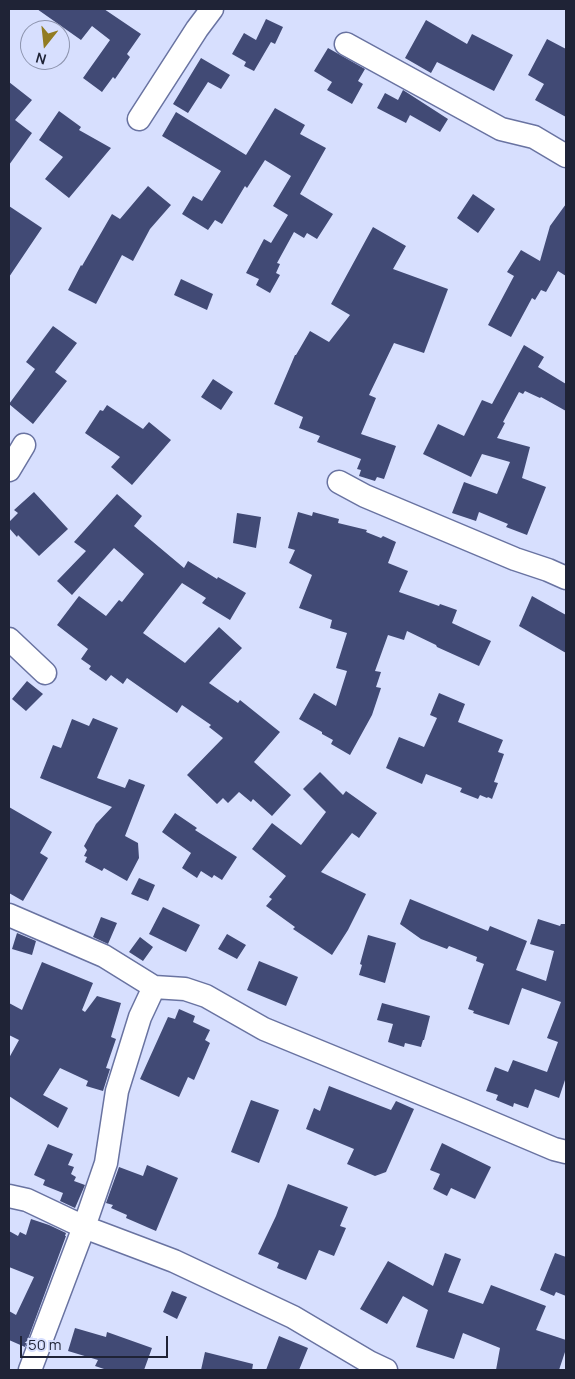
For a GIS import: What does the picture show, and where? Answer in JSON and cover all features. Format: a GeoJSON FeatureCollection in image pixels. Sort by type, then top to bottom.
{"type":"FeatureCollection","features":[{"type":"Feature","properties":{"kind":"street"},"geometry":{"type":"LineString","coordinates":[[139,119],[212,9]]}},
{"type":"Feature","properties":{"kind":"street"},"geometry":{"type":"LineString","coordinates":[[346,44],[501,129],[534,137],[566,156]]}},
{"type":"Feature","properties":{"kind":"street"},"geometry":{"type":"LineString","coordinates":[[9,470],[24,445]]}},
{"type":"Feature","properties":{"kind":"street"},"geometry":{"type":"LineString","coordinates":[[339,482],[365,496],[515,559],[566,578]]}},
{"type":"Feature","properties":{"kind":"street"},"geometry":{"type":"LineString","coordinates":[[9,639],[45,673]]}},
{"type":"Feature","properties":{"kind":"street"},"geometry":{"type":"LineString","coordinates":[[9,915],[104,956],[154,987],[185,989],[206,996],[264,1029],[464,1110],[554,1149],[566,1152]]}},
{"type":"Feature","properties":{"kind":"street"},"geometry":{"type":"LineString","coordinates":[[30,1370],[106,1163],[117,1091],[140,1017],[154,987]]}},
{"type":"Feature","properties":{"kind":"street"},"geometry":{"type":"LineString","coordinates":[[9,1196],[26,1200],[84,1226],[174,1261],[293,1317],[386,1370]]}},
{"type":"Feature","properties":{"kind":"building"},"geometry":{"type":"Polygon","coordinates":[[[37,9],[104,9],[141,34],[127,54],[130,57],[115,79],[113,77],[102,92],[83,78],[110,40],[92,26],[81,40],[70,32],[70,20],[53,20],[37,9]]]}},
{"type":"Feature","properties":{"kind":"building"},"geometry":{"type":"Polygon","coordinates":[[[266,19],[283,27],[275,44],[271,42],[254,71],[244,66],[246,62],[232,54],[244,33],[256,40],[266,19]]]}},
{"type":"Feature","properties":{"kind":"building"},"geometry":{"type":"Polygon","coordinates":[[[426,20],[467,44],[472,34],[513,55],[494,91],[437,62],[431,73],[405,58],[426,20]]]}},
{"type":"Feature","properties":{"kind":"building"},"geometry":{"type":"Polygon","coordinates":[[[547,39],[566,49],[566,117],[535,100],[544,84],[528,75],[547,39]]]}},
{"type":"Feature","properties":{"kind":"building"},"geometry":{"type":"Polygon","coordinates":[[[328,48],[365,69],[358,81],[363,84],[352,104],[327,90],[332,82],[314,71],[328,48]]]}},
{"type":"Feature","properties":{"kind":"building"},"geometry":{"type":"Polygon","coordinates":[[[201,58],[230,75],[221,89],[208,82],[188,113],[173,104],[201,58]]]}},
{"type":"Feature","properties":{"kind":"building"},"geometry":{"type":"Polygon","coordinates":[[[9,82],[32,100],[15,120],[32,133],[9,165],[9,82]]]}},
{"type":"Feature","properties":{"kind":"building"},"geometry":{"type":"Polygon","coordinates":[[[403,90],[448,119],[440,132],[410,115],[406,123],[377,108],[385,93],[398,100],[403,90]]]}},
{"type":"Feature","properties":{"kind":"building"},"geometry":{"type":"Polygon","coordinates":[[[275,108],[305,125],[300,134],[326,148],[300,194],[333,214],[317,239],[307,233],[304,238],[294,232],[277,263],[280,264],[276,273],[280,275],[270,293],[256,285],[259,279],[246,273],[264,239],[271,243],[288,215],[273,206],[291,176],[265,160],[247,188],[245,186],[222,224],[215,220],[208,230],[182,214],[193,196],[202,201],[221,171],[162,136],[176,112],[246,155],[275,108]]]}},
{"type":"Feature","properties":{"kind":"building"},"geometry":{"type":"Polygon","coordinates":[[[59,111],[81,127],[79,130],[111,148],[69,198],[45,179],[63,157],[39,140],[59,111]]]}},
{"type":"Feature","properties":{"kind":"building"},"geometry":{"type":"Polygon","coordinates":[[[148,186],[171,205],[150,229],[133,261],[122,255],[96,304],[68,290],[112,214],[120,219],[148,186]]]}},
{"type":"Feature","properties":{"kind":"building"},"geometry":{"type":"Polygon","coordinates":[[[473,194],[495,209],[478,233],[457,218],[473,194]]]}},
{"type":"Feature","properties":{"kind":"building"},"geometry":{"type":"Polygon","coordinates":[[[566,204],[566,276],[558,271],[546,292],[541,290],[535,300],[532,298],[511,337],[488,325],[514,276],[507,272],[521,250],[540,261],[550,226],[566,204]]]}},
{"type":"Feature","properties":{"kind":"building"},"geometry":{"type":"Polygon","coordinates":[[[9,206],[42,228],[9,277],[9,206]]]}},
{"type":"Feature","properties":{"kind":"building"},"geometry":{"type":"Polygon","coordinates":[[[373,227],[406,246],[393,269],[448,289],[424,353],[394,343],[369,395],[376,398],[361,434],[396,446],[384,479],[377,477],[375,481],[359,476],[361,470],[357,469],[361,459],[317,442],[320,436],[299,428],[303,417],[274,404],[295,355],[310,331],[329,342],[350,315],[331,304],[373,227]]]}},
{"type":"Feature","properties":{"kind":"building"},"geometry":{"type":"Polygon","coordinates":[[[181,279],[213,294],[207,310],[174,295],[181,279]]]}},
{"type":"Feature","properties":{"kind":"building"},"geometry":{"type":"Polygon","coordinates":[[[53,326],[77,343],[55,372],[67,381],[33,424],[9,404],[35,369],[26,362],[53,326]]]}},
{"type":"Feature","properties":{"kind":"building"},"geometry":{"type":"Polygon","coordinates":[[[524,345],[544,357],[538,367],[566,384],[566,411],[541,397],[525,391],[523,394],[519,392],[497,438],[530,447],[522,478],[546,487],[527,535],[506,527],[508,524],[479,512],[476,521],[452,513],[464,482],[497,494],[510,462],[482,454],[471,477],[423,454],[438,424],[464,436],[482,400],[492,404],[524,345]]]}},
{"type":"Feature","properties":{"kind":"building"},"geometry":{"type":"Polygon","coordinates":[[[213,379],[233,392],[221,410],[201,397],[213,379]]]}},
{"type":"Feature","properties":{"kind":"building"},"geometry":{"type":"Polygon","coordinates":[[[107,405],[143,429],[149,422],[171,440],[132,485],[111,467],[120,457],[85,433],[100,410],[103,411],[107,405]]]}},
{"type":"Feature","properties":{"kind":"building"},"geometry":{"type":"Polygon","coordinates":[[[34,492],[68,529],[39,556],[9,528],[9,522],[18,513],[14,510],[34,492]]]}},
{"type":"Feature","properties":{"kind":"building"},"geometry":{"type":"Polygon","coordinates":[[[117,494],[142,516],[134,526],[184,568],[188,561],[217,579],[218,577],[246,593],[230,620],[202,603],[206,598],[182,583],[143,633],[185,663],[219,627],[242,648],[209,683],[238,703],[240,700],[280,732],[254,762],[291,795],[272,816],[253,799],[251,802],[239,792],[228,803],[223,798],[217,804],[187,775],[223,738],[209,727],[211,725],[182,705],[177,713],[127,678],[123,684],[111,675],[106,681],[89,669],[91,666],[81,659],[88,649],[57,625],[79,596],[106,616],[119,600],[122,602],[144,574],[114,548],[72,595],[57,581],[86,551],[74,542],[117,494]]]}},
{"type":"Feature","properties":{"kind":"building"},"geometry":{"type":"Polygon","coordinates":[[[298,512],[312,516],[313,512],[339,519],[338,523],[367,530],[366,532],[381,538],[383,536],[396,542],[388,563],[408,571],[399,592],[439,606],[440,604],[457,610],[452,623],[491,641],[479,666],[407,631],[404,640],[388,635],[375,671],[381,672],[376,687],[381,688],[372,715],[350,755],[331,744],[333,740],[322,734],[322,732],[299,719],[314,693],[336,706],[347,671],[336,668],[347,633],[330,628],[332,620],[299,608],[312,575],[289,563],[295,550],[288,548],[298,512]]]}},
{"type":"Feature","properties":{"kind":"building"},"geometry":{"type":"Polygon","coordinates":[[[237,513],[261,517],[256,548],[233,543],[237,513]]]}},
{"type":"Feature","properties":{"kind":"building"},"geometry":{"type":"Polygon","coordinates":[[[532,596],[566,615],[566,653],[519,626],[532,596]]]}},
{"type":"Feature","properties":{"kind":"building"},"geometry":{"type":"Polygon","coordinates":[[[27,681],[43,694],[26,711],[12,699],[27,681]]]}},
{"type":"Feature","properties":{"kind":"building"},"geometry":{"type":"Polygon","coordinates":[[[439,693],[465,704],[458,722],[503,740],[498,752],[504,754],[494,782],[498,783],[492,799],[480,795],[478,799],[460,792],[462,788],[426,774],[422,784],[386,768],[399,737],[424,747],[437,718],[430,715],[439,693]]]}},
{"type":"Feature","properties":{"kind":"building"},"geometry":{"type":"Polygon","coordinates":[[[93,718],[118,728],[97,778],[125,788],[129,779],[145,785],[125,836],[138,843],[139,858],[127,881],[104,868],[102,871],[85,862],[87,857],[84,856],[87,850],[84,846],[96,824],[112,807],[40,778],[53,745],[61,748],[72,719],[89,726],[93,718]]]}},
{"type":"Feature","properties":{"kind":"building"},"geometry":{"type":"Polygon","coordinates":[[[320,772],[343,795],[346,791],[377,813],[359,838],[352,833],[321,872],[366,894],[348,930],[332,955],[293,929],[295,927],[266,906],[272,899],[269,897],[286,876],[252,849],[272,823],[301,845],[326,812],[303,789],[320,772]]]}},
{"type":"Feature","properties":{"kind":"building"},"geometry":{"type":"Polygon","coordinates":[[[9,807],[52,832],[40,853],[48,858],[23,901],[9,893],[9,807]]]}},
{"type":"Feature","properties":{"kind":"building"},"geometry":{"type":"Polygon","coordinates":[[[175,813],[197,828],[195,830],[237,857],[222,880],[214,875],[212,878],[201,871],[197,878],[182,868],[191,853],[162,832],[175,813]]]}},
{"type":"Feature","properties":{"kind":"building"},"geometry":{"type":"Polygon","coordinates":[[[139,878],[155,885],[148,901],[131,894],[139,878]]]}},
{"type":"Feature","properties":{"kind":"building"},"geometry":{"type":"Polygon","coordinates":[[[410,899],[488,931],[490,926],[527,941],[516,970],[546,981],[554,951],[530,944],[538,919],[560,926],[561,924],[566,924],[566,1077],[559,1098],[535,1089],[528,1108],[514,1103],[513,1107],[496,1100],[498,1095],[486,1091],[495,1067],[508,1072],[513,1060],[547,1072],[558,1042],[547,1038],[561,1002],[522,988],[509,1025],[473,1013],[474,1011],[468,1009],[484,964],[476,961],[477,957],[449,946],[447,949],[421,939],[400,924],[410,899]]]}},
{"type":"Feature","properties":{"kind":"building"},"geometry":{"type":"Polygon","coordinates":[[[163,907],[200,925],[186,952],[149,934],[163,907]]]}},
{"type":"Feature","properties":{"kind":"building"},"geometry":{"type":"Polygon","coordinates":[[[101,917],[117,923],[108,944],[93,937],[101,917]]]}},
{"type":"Feature","properties":{"kind":"building"},"geometry":{"type":"Polygon","coordinates":[[[17,933],[36,941],[32,955],[12,949],[17,933]]]}},
{"type":"Feature","properties":{"kind":"building"},"geometry":{"type":"Polygon","coordinates":[[[227,934],[246,945],[237,959],[218,949],[227,934]]]}},
{"type":"Feature","properties":{"kind":"building"},"geometry":{"type":"Polygon","coordinates":[[[368,935],[396,943],[385,983],[359,975],[368,935]]]}},
{"type":"Feature","properties":{"kind":"building"},"geometry":{"type":"Polygon","coordinates":[[[140,937],[153,947],[143,961],[129,952],[140,937]]]}},
{"type":"Feature","properties":{"kind":"building"},"geometry":{"type":"Polygon","coordinates":[[[259,961],[298,977],[286,1006],[247,990],[259,961]]]}},
{"type":"Feature","properties":{"kind":"building"},"geometry":{"type":"Polygon","coordinates":[[[42,962],[93,983],[82,1010],[85,1012],[97,996],[121,1003],[111,1037],[116,1039],[106,1068],[110,1069],[103,1091],[86,1086],[88,1081],[60,1068],[43,1095],[68,1108],[58,1128],[9,1096],[9,1058],[19,1040],[9,1035],[9,1003],[22,1010],[42,962]]]}},
{"type":"Feature","properties":{"kind":"building"},"geometry":{"type":"Polygon","coordinates":[[[382,1003],[430,1016],[421,1047],[405,1043],[404,1047],[388,1042],[393,1024],[377,1020],[382,1003]]]}},
{"type":"Feature","properties":{"kind":"building"},"geometry":{"type":"Polygon","coordinates":[[[179,1009],[195,1016],[193,1022],[210,1030],[205,1040],[210,1043],[194,1080],[188,1077],[179,1097],[140,1079],[168,1017],[175,1019],[179,1009]]]}},
{"type":"Feature","properties":{"kind":"building"},"geometry":{"type":"Polygon","coordinates":[[[329,1086],[391,1110],[396,1101],[414,1109],[386,1172],[375,1176],[347,1164],[354,1149],[306,1129],[314,1108],[320,1111],[329,1086]]]}},
{"type":"Feature","properties":{"kind":"building"},"geometry":{"type":"Polygon","coordinates":[[[251,1100],[279,1110],[259,1163],[231,1152],[251,1100]]]}},
{"type":"Feature","properties":{"kind":"building"},"geometry":{"type":"Polygon","coordinates":[[[442,1143],[491,1167],[475,1199],[451,1188],[447,1196],[433,1189],[440,1174],[430,1170],[442,1143]]]}},
{"type":"Feature","properties":{"kind":"building"},"geometry":{"type":"Polygon","coordinates":[[[48,1144],[73,1154],[68,1165],[74,1167],[71,1174],[76,1177],[74,1181],[85,1185],[75,1208],[60,1201],[63,1193],[43,1185],[45,1180],[34,1175],[48,1144]]]}},
{"type":"Feature","properties":{"kind":"building"},"geometry":{"type":"Polygon","coordinates":[[[147,1165],[178,1178],[156,1231],[126,1218],[127,1215],[111,1208],[113,1205],[106,1203],[119,1167],[143,1176],[147,1165]]]}},
{"type":"Feature","properties":{"kind":"building"},"geometry":{"type":"Polygon","coordinates":[[[288,1184],[348,1207],[340,1226],[346,1228],[334,1256],[319,1250],[306,1280],[277,1268],[279,1263],[258,1254],[276,1216],[288,1184]]]}},
{"type":"Feature","properties":{"kind":"building"},"geometry":{"type":"Polygon","coordinates":[[[31,1219],[66,1233],[66,1236],[25,1347],[9,1340],[9,1311],[16,1315],[34,1277],[9,1267],[9,1231],[18,1236],[20,1232],[26,1235],[31,1219]]]}},
{"type":"Feature","properties":{"kind":"building"},"geometry":{"type":"Polygon","coordinates":[[[445,1253],[461,1259],[448,1292],[483,1304],[491,1285],[546,1306],[536,1330],[566,1340],[566,1349],[559,1370],[496,1370],[500,1348],[463,1333],[454,1359],[416,1347],[428,1310],[403,1296],[387,1324],[360,1309],[388,1261],[433,1286],[445,1253]]]}},
{"type":"Feature","properties":{"kind":"building"},"geometry":{"type":"Polygon","coordinates":[[[555,1253],[566,1257],[566,1296],[556,1292],[554,1296],[540,1290],[555,1253]]]}},
{"type":"Feature","properties":{"kind":"building"},"geometry":{"type":"Polygon","coordinates":[[[172,1291],[187,1297],[177,1319],[163,1312],[172,1291]]]}},
{"type":"Feature","properties":{"kind":"building"},"geometry":{"type":"Polygon","coordinates":[[[75,1328],[106,1337],[107,1332],[152,1348],[144,1370],[107,1370],[95,1366],[98,1360],[68,1351],[75,1328]]]}},
{"type":"Feature","properties":{"kind":"building"},"geometry":{"type":"Polygon","coordinates":[[[279,1336],[308,1348],[299,1370],[266,1370],[279,1336]]]}},
{"type":"Feature","properties":{"kind":"building"},"geometry":{"type":"Polygon","coordinates":[[[205,1352],[253,1364],[252,1370],[201,1370],[205,1352]]]}}]}
